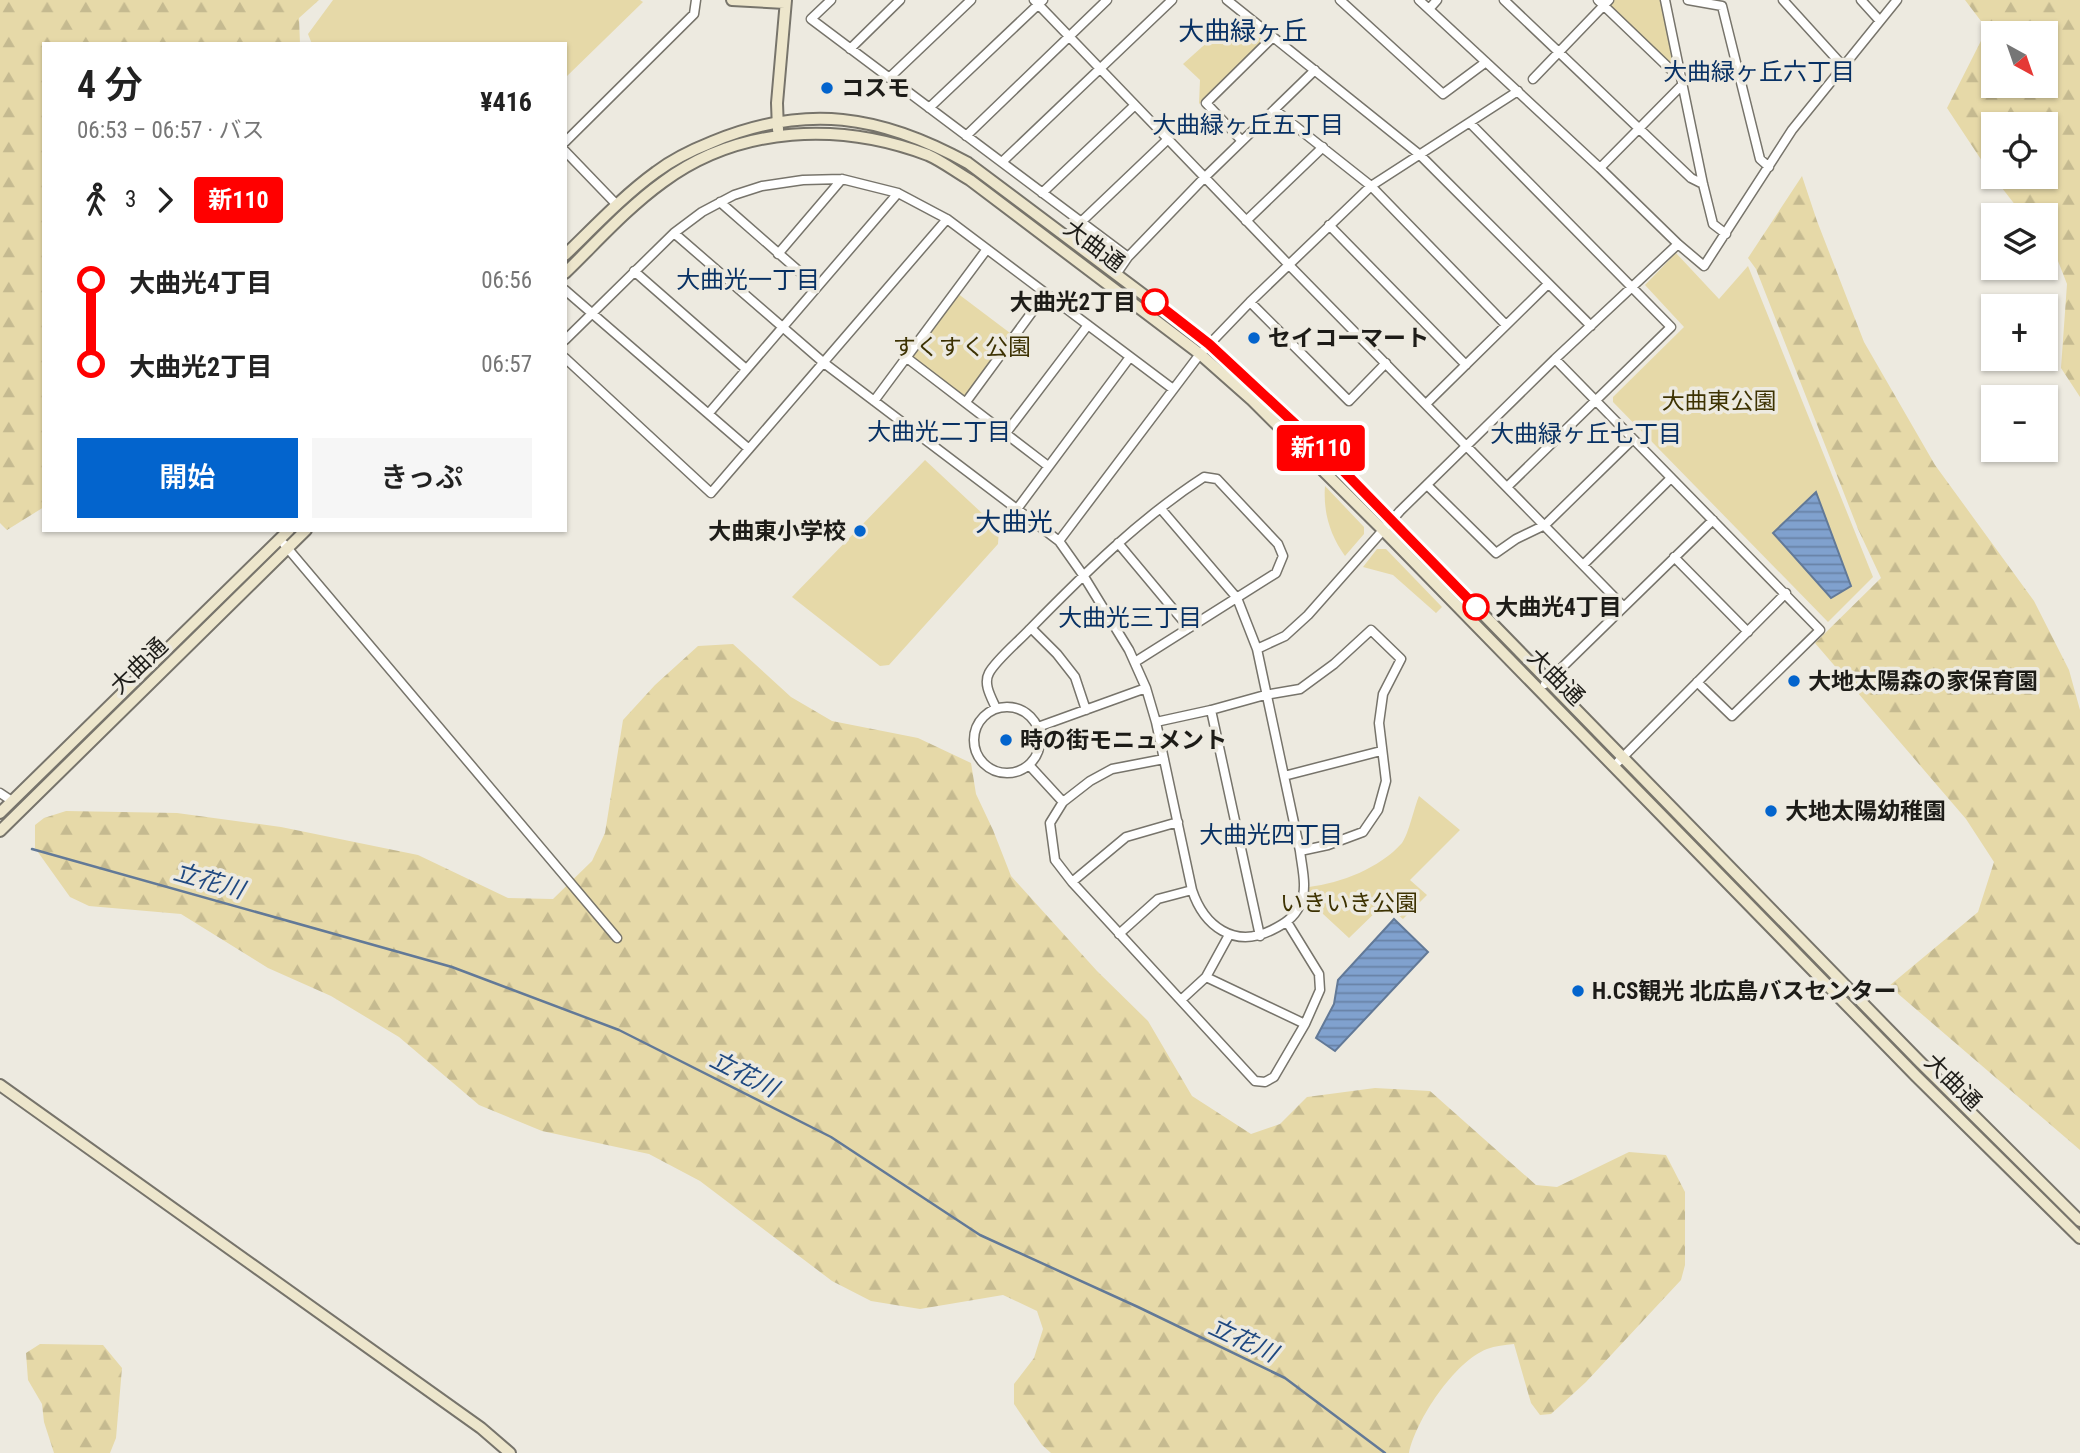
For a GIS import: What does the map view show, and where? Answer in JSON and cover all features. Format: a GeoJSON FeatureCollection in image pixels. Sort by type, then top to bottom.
{"type":"FeatureCollection","features":[{"type":"Feature","properties":{"kind":"street"},"geometry":{"type":"LineString","coordinates":[[567,140],[694,14],[696,0]]}},
{"type":"Feature","properties":{"kind":"street"},"geometry":{"type":"LineString","coordinates":[[732,0],[786,2],[776,123],[778,135]]}},
{"type":"Feature","properties":{"kind":"street"},"geometry":{"type":"LineString","coordinates":[[831,0],[811,19],[1128,257]]}},
{"type":"Feature","properties":{"kind":"street"},"geometry":{"type":"LineString","coordinates":[[850,49],[900,0]]}},
{"type":"Feature","properties":{"kind":"street"},"geometry":{"type":"LineString","coordinates":[[889,78],[971,0]]}},
{"type":"Feature","properties":{"kind":"street"},"geometry":{"type":"LineString","coordinates":[[966,136],[1107,0]]}},
{"type":"Feature","properties":{"kind":"street"},"geometry":{"type":"LineString","coordinates":[[1002,162],[1172,0]]}},
{"type":"Feature","properties":{"kind":"street"},"geometry":{"type":"LineString","coordinates":[[1227,0],[1420,155],[1591,326]]}},
{"type":"Feature","properties":{"kind":"street"},"geometry":{"type":"LineString","coordinates":[[1340,0],[1443,94],[1486,62]]}},
{"type":"Feature","properties":{"kind":"street"},"geometry":{"type":"LineString","coordinates":[[1419,0],[1678,244],[1704,265],[1792,130],[1897,0]]}},
{"type":"Feature","properties":{"kind":"street"},"geometry":{"type":"LineString","coordinates":[[1429,9],[1437,0]]}},
{"type":"Feature","properties":{"kind":"street"},"geometry":{"type":"LineString","coordinates":[[1504,0],[1690,178],[1703,184]]}},
{"type":"Feature","properties":{"kind":"street"},"geometry":{"type":"LineString","coordinates":[[1665,0],[1713,224],[1726,234]]}},
{"type":"Feature","properties":{"kind":"street"},"geometry":{"type":"LineString","coordinates":[[1688,0],[1723,6],[1760,159],[1769,167]]}},
{"type":"Feature","properties":{"kind":"street"},"geometry":{"type":"LineString","coordinates":[[1783,0],[1843,66]]}},
{"type":"Feature","properties":{"kind":"street"},"geometry":{"type":"LineString","coordinates":[[1861,0],[1881,21]]}},
{"type":"Feature","properties":{"kind":"street"},"geometry":{"type":"LineString","coordinates":[[929,108],[1038,1],[1068,37],[1167,140],[1623,606]]}},
{"type":"Feature","properties":{"kind":"street"},"geometry":{"type":"LineString","coordinates":[[1533,79],[1603,2],[1671,69],[1679,70]]}},
{"type":"Feature","properties":{"kind":"street"},"geometry":{"type":"LineString","coordinates":[[1242,141],[1206,103],[1273,37]]}},
{"type":"Feature","properties":{"kind":"street"},"geometry":{"type":"LineString","coordinates":[[1117,273],[1128,257],[1204,178],[1315,71]]}},
{"type":"Feature","properties":{"kind":"street"},"geometry":{"type":"LineString","coordinates":[[1600,168],[1682,85]]}},
{"type":"Feature","properties":{"kind":"street"},"geometry":{"type":"LineString","coordinates":[[1059,541],[1200,354],[1250,302],[1371,186],[1518,91]]}},
{"type":"Feature","properties":{"kind":"street"},"geometry":{"type":"LineString","coordinates":[[1042,193],[1135,105]]}},
{"type":"Feature","properties":{"kind":"street"},"geometry":{"type":"LineString","coordinates":[[1275,110],[1371,186],[1506,325]]}},
{"type":"Feature","properties":{"kind":"street","name":"大曲通"},"geometry":{"type":"LineString","coordinates":[[567,253],[658,170],[686,153],[728,135],[776,123],[814,118],[885,127],[933,143],[968,163],[1209,344],[1322,449],[1386,525],[1539,689],[1618,762],[2080,1221]]}},
{"type":"Feature","properties":{"kind":"street"},"geometry":{"type":"LineString","coordinates":[[1471,123],[1671,327],[1507,487]]}},
{"type":"Feature","properties":{"kind":"street","name":"大曲通"},"geometry":{"type":"LineString","coordinates":[[567,271],[665,180],[693,163],[728,148],[778,135],[830,133],[877,140],[930,156],[970,180],[1200,354],[1386,525],[1548,681],[1618,762],[1916,1076],[2080,1238]]}},
{"type":"Feature","properties":{"kind":"street"},"geometry":{"type":"LineString","coordinates":[[1081,222],[1167,140]]}},
{"type":"Feature","properties":{"kind":"street"},"geometry":{"type":"LineString","coordinates":[[1246,221],[1323,147]]}},
{"type":"Feature","properties":{"kind":"street"},"geometry":{"type":"LineString","coordinates":[[567,153],[617,205]]}},
{"type":"Feature","properties":{"kind":"street"},"geometry":{"type":"LineString","coordinates":[[567,338],[674,233],[720,202],[762,186],[803,180],[842,179],[898,193],[947,219],[1173,389]]}},
{"type":"Feature","properties":{"kind":"street"},"geometry":{"type":"LineString","coordinates":[[778,254],[842,179]]}},
{"type":"Feature","properties":{"kind":"street"},"geometry":{"type":"LineString","coordinates":[[709,413],[898,193]]}},
{"type":"Feature","properties":{"kind":"street"},"geometry":{"type":"LineString","coordinates":[[720,202],[817,287]]}},
{"type":"Feature","properties":{"kind":"street"},"geometry":{"type":"LineString","coordinates":[[567,360],[711,493],[947,219]]}},
{"type":"Feature","properties":{"kind":"street"},"geometry":{"type":"LineString","coordinates":[[1329,225],[1466,365]]}},
{"type":"Feature","properties":{"kind":"street"},"geometry":{"type":"LineString","coordinates":[[674,233],[824,363],[1059,541],[1083,575],[1135,662],[1146,688],[1156,722],[1192,890],[1205,917],[1229,936],[1260,936],[1287,922],[1300,905],[1304,885],[1300,851],[1256,649],[1237,597],[1161,509]]}},
{"type":"Feature","properties":{"kind":"street"},"geometry":{"type":"LineString","coordinates":[[1256,649],[1285,636],[1308,615],[1386,525],[1555,359],[1678,244]]}},
{"type":"Feature","properties":{"kind":"street"},"geometry":{"type":"LineString","coordinates":[[874,401],[987,249]]}},
{"type":"Feature","properties":{"kind":"street"},"geometry":{"type":"LineString","coordinates":[[634,271],[747,369]]}},
{"type":"Feature","properties":{"kind":"street"},"geometry":{"type":"LineString","coordinates":[[1426,404],[1548,284]]}},
{"type":"Feature","properties":{"kind":"street"},"geometry":{"type":"LineString","coordinates":[[567,292],[749,449]]}},
{"type":"Feature","properties":{"kind":"street"},"geometry":{"type":"LineString","coordinates":[[966,402],[1046,293]]}},
{"type":"Feature","properties":{"kind":"street"},"geometry":{"type":"LineString","coordinates":[[1250,302],[1349,401],[1386,363]]}},
{"type":"Feature","properties":{"kind":"street"},"geometry":{"type":"LineString","coordinates":[[1006,433],[1088,325]]}},
{"type":"Feature","properties":{"kind":"street"},"geometry":{"type":"LineString","coordinates":[[1017,509],[1130,357]]}},
{"type":"Feature","properties":{"kind":"street"},"geometry":{"type":"LineString","coordinates":[[907,358],[1048,466]]}},
{"type":"Feature","properties":{"kind":"street"},"geometry":{"type":"LineString","coordinates":[[1555,359],[1820,630],[1732,716],[1697,682]]}},
{"type":"Feature","properties":{"kind":"street"},"geometry":{"type":"LineString","coordinates":[[1427,485],[1496,553],[1516,539],[1545,525],[1633,439]]}},
{"type":"Feature","properties":{"kind":"street"},"geometry":{"type":"LineString","coordinates":[[996,708],[986,686],[988,674],[1031,628],[1118,543],[1204,477],[1217,479],[1278,544],[1283,556],[1276,573],[1135,662]]}},
{"type":"Feature","properties":{"kind":"street"},"geometry":{"type":"LineString","coordinates":[[1583,565],[1671,478]]}},
{"type":"Feature","properties":{"kind":"street"},"geometry":{"type":"LineString","coordinates":[[1539,689],[1713,520]]}},
{"type":"Feature","properties":{"kind":"street","name":"大曲通"},"geometry":{"type":"LineString","coordinates":[[0,831],[284,544],[288,532]]}},
{"type":"Feature","properties":{"kind":"street","name":"大曲通"},"geometry":{"type":"LineString","coordinates":[[0,813],[284,544],[303,532]]}},
{"type":"Feature","properties":{"kind":"street"},"geometry":{"type":"LineString","coordinates":[[1118,543],[1189,628]]}},
{"type":"Feature","properties":{"kind":"street"},"geometry":{"type":"LineString","coordinates":[[284,544],[617,938]]}},
{"type":"Feature","properties":{"kind":"street"},"geometry":{"type":"LineString","coordinates":[[1674,557],[1748,632]]}},
{"type":"Feature","properties":{"kind":"street"},"geometry":{"type":"LineString","coordinates":[[1618,762],[1786,593]]}},
{"type":"Feature","properties":{"kind":"street"},"geometry":{"type":"LineString","coordinates":[[1031,628],[1057,654],[1074,677],[1086,710]]}},
{"type":"Feature","properties":{"kind":"street"},"geometry":{"type":"LineString","coordinates":[[1156,722],[1300,689],[1334,664],[1371,629],[1401,659],[1383,694],[1379,723],[1385,781],[1378,810],[1363,832],[1328,845],[1300,851]]}},
{"type":"Feature","properties":{"kind":"street"},"geometry":{"type":"LineString","coordinates":[[1038,727],[1146,688]]}},
{"type":"Feature","properties":{"kind":"street"},"geometry":{"type":"LineString","coordinates":[[1006,706],[1025,712],[1038,727],[1040,737],[1036,757],[1020,771],[1009,774],[989,769],[980,762],[975,752],[974,731],[986,713],[996,708],[1006,706]]}},
{"type":"Feature","properties":{"kind":"street"},"geometry":{"type":"LineString","coordinates":[[1212,710],[1260,936]]}},
{"type":"Feature","properties":{"kind":"street"},"geometry":{"type":"LineString","coordinates":[[1284,776],[1381,751]]}},
{"type":"Feature","properties":{"kind":"street"},"geometry":{"type":"LineString","coordinates":[[1164,760],[1112,769],[1090,781],[1063,802],[1050,823],[1055,860],[1119,934],[1255,1080],[1265,1082],[1274,1077],[1305,1024],[1320,990],[1319,974],[1287,922]]}},
{"type":"Feature","properties":{"kind":"street"},"geometry":{"type":"LineString","coordinates":[[1029,765],[1063,802]]}},
{"type":"Feature","properties":{"kind":"street"},"geometry":{"type":"LineString","coordinates":[[0,793],[12,801]]}},
{"type":"Feature","properties":{"kind":"street"},"geometry":{"type":"LineString","coordinates":[[1072,882],[1126,837],[1178,822]]}},
{"type":"Feature","properties":{"kind":"street"},"geometry":{"type":"LineString","coordinates":[[1119,934],[1158,899],[1192,890]]}},
{"type":"Feature","properties":{"kind":"street"},"geometry":{"type":"LineString","coordinates":[[1181,1000],[1206,977],[1229,936]]}},
{"type":"Feature","properties":{"kind":"street"},"geometry":{"type":"LineString","coordinates":[[1206,977],[1305,1024]]}},
{"type":"Feature","properties":{"kind":"street"},"geometry":{"type":"LineString","coordinates":[[0,1085],[481,1429],[510,1453]]}},
{"type":"Feature","properties":{"kind":"green space"},"geometry":{"type":"Polygon","coordinates":[[[0,0],[319,0],[299,18],[300,42],[42,42],[42,508],[7,530],[0,523],[0,0]]]}},
{"type":"Feature","properties":{"kind":"green space"},"geometry":{"type":"Polygon","coordinates":[[[333,0],[643,2],[567,76],[567,42],[311,42],[308,34],[333,0]]]}},
{"type":"Feature","properties":{"kind":"green space"},"geometry":{"type":"Polygon","coordinates":[[[1609,0],[1665,0],[1679,70],[1667,66],[1603,5],[1609,0]]]}},
{"type":"Feature","properties":{"kind":"green space"},"geometry":{"type":"Polygon","coordinates":[[[1965,0],[2080,0],[2080,397],[2061,368],[2067,284],[2058,261],[2058,203],[2014,203],[2002,189],[2058,189],[2058,112],[1981,112],[1981,159],[1947,108],[1981,41],[1981,98],[2058,98],[2058,21],[1981,21],[1965,0]]]}},
{"type":"Feature","properties":{"kind":"green space"},"geometry":{"type":"Polygon","coordinates":[[[1241,12],[1273,37],[1199,104],[1200,80],[1183,64],[1241,12]]]}},
{"type":"Feature","properties":{"kind":"green space"},"geometry":{"type":"Polygon","coordinates":[[[1802,176],[1864,342],[1935,465],[2034,601],[2069,670],[2080,710],[2080,1150],[1889,986],[1978,912],[1994,862],[1966,819],[1815,643],[1881,578],[1858,529],[1756,269],[1748,258],[1802,176]]]}},
{"type":"Feature","properties":{"kind":"green space","name":"大曲東公園"},"geometry":{"type":"Polygon","coordinates":[[[1676,253],[1719,299],[1748,266],[1873,577],[1828,622],[1613,402],[1613,397],[1684,327],[1645,285],[1676,253]]]}},
{"type":"Feature","properties":{"kind":"green space","name":"すくすく公園"},"geometry":{"type":"Polygon","coordinates":[[[957,293],[1014,336],[966,402],[907,358],[957,293]]]}},
{"type":"Feature","properties":{"kind":"green space"},"geometry":{"type":"Polygon","coordinates":[[[925,460],[999,529],[998,544],[889,665],[880,666],[792,597],[925,460]]]}},
{"type":"Feature","properties":{"kind":"green space"},"geometry":{"type":"Polygon","coordinates":[[[1325,486],[1364,527],[1364,534],[1345,556],[1329,523],[1325,486]]]}},
{"type":"Feature","properties":{"kind":"green space"},"geometry":{"type":"Polygon","coordinates":[[[1377,549],[1386,549],[1442,607],[1436,613],[1393,575],[1363,567],[1377,549]]]}},
{"type":"Feature","properties":{"kind":"green space"},"geometry":{"type":"Polygon","coordinates":[[[733,644],[791,697],[832,721],[918,738],[971,763],[976,794],[1011,876],[1097,971],[1148,1021],[1192,1096],[1251,1134],[1280,1124],[1307,1097],[1375,1088],[1430,1091],[1536,1185],[1557,1187],[1629,1152],[1666,1155],[1685,1192],[1685,1265],[1681,1280],[1586,1382],[1551,1414],[1540,1415],[1531,1403],[1514,1344],[1490,1348],[1474,1356],[1438,1394],[1420,1425],[1409,1453],[1051,1453],[1042,1445],[1014,1404],[1014,1384],[1034,1358],[1043,1329],[1037,1311],[1003,1295],[920,1309],[871,1301],[832,1281],[700,1181],[649,1154],[542,1131],[479,1105],[399,1037],[331,996],[268,968],[181,914],[89,906],[70,897],[35,848],[35,825],[44,818],[66,811],[177,813],[281,827],[418,855],[508,898],[553,899],[592,861],[605,833],[623,720],[655,685],[698,646],[733,644]]]}},
{"type":"Feature","properties":{"kind":"green space","name":"いきいき公園"},"geometry":{"type":"Polygon","coordinates":[[[1419,796],[1460,830],[1410,880],[1427,895],[1403,919],[1384,904],[1349,938],[1309,901],[1309,887],[1359,873],[1393,852],[1405,839],[1419,796]]]}},
{"type":"Feature","properties":{"kind":"green space"},"geometry":{"type":"Polygon","coordinates":[[[40,1344],[103,1345],[122,1368],[116,1438],[110,1453],[54,1453],[44,1422],[42,1404],[28,1380],[26,1353],[40,1344]]]}},
{"type":"Feature","properties":{"kind":"water"},"geometry":{"type":"Polygon","coordinates":[[[1816,492],[1851,586],[1831,598],[1773,533],[1816,492]]]}},
{"type":"Feature","properties":{"kind":"water"},"geometry":{"type":"Polygon","coordinates":[[[1394,919],[1428,952],[1335,1051],[1316,1038],[1334,1004],[1338,980],[1394,919]]]}},
{"type":"Feature","properties":{"kind":"waterway","name":"立花川"},"geometry":{"type":"LineString","coordinates":[[32,849],[452,967],[619,1030],[831,1137],[980,1235],[1285,1378],[1385,1453]]}},
{"type":"Feature","properties":{"kind":"bus line","name":"新110"},"geometry":{"type":"LineString","coordinates":[[1155,302],[1209,344],[1260,390],[1322,449],[1476,607]]}},
{"type":"Feature","properties":{"kind":"place","name":"コスモ"},"geometry":{"type":"Point","coordinates":[827,88]}},
{"type":"Feature","properties":{"kind":"place","name":"大曲光2丁目"},"geometry":{"type":"Point","coordinates":[1155,302]}},
{"type":"Feature","properties":{"kind":"place","name":"セイコーマート"},"geometry":{"type":"Point","coordinates":[1254,338]}},
{"type":"Feature","properties":{"kind":"place","name":"大曲東小学校"},"geometry":{"type":"Point","coordinates":[860,531]}},
{"type":"Feature","properties":{"kind":"place","name":"大曲光4丁目"},"geometry":{"type":"Point","coordinates":[1476,607]}},
{"type":"Feature","properties":{"kind":"place","name":"大地太陽森の家保育園"},"geometry":{"type":"Point","coordinates":[1794,681]}},
{"type":"Feature","properties":{"kind":"place","name":"時の街モニュメント"},"geometry":{"type":"Point","coordinates":[1006,740]}},
{"type":"Feature","properties":{"kind":"place","name":"大地太陽幼稚園"},"geometry":{"type":"Point","coordinates":[1771,811]}},
{"type":"Feature","properties":{"kind":"place","name":"H.CS観光 北広島バスセンター"},"geometry":{"type":"Point","coordinates":[1578,991]}},
{"type":"Feature","properties":{"kind":"district","name":"大曲緑ヶ丘"},"geometry":{"type":"Point","coordinates":[1243,31]}},
{"type":"Feature","properties":{"kind":"district","name":"大曲緑ヶ丘六丁目"},"geometry":{"type":"Point","coordinates":[1759,72]}},
{"type":"Feature","properties":{"kind":"district","name":"大曲緑ヶ丘五丁目"},"geometry":{"type":"Point","coordinates":[1248,125]}},
{"type":"Feature","properties":{"kind":"district","name":"大曲光一丁目"},"geometry":{"type":"Point","coordinates":[748,280]}},
{"type":"Feature","properties":{"kind":"district","name":"大曲光二丁目"},"geometry":{"type":"Point","coordinates":[939,432]}},
{"type":"Feature","properties":{"kind":"district","name":"大曲緑ヶ丘七丁目"},"geometry":{"type":"Point","coordinates":[1586,434]}},
{"type":"Feature","properties":{"kind":"district","name":"大曲光"},"geometry":{"type":"Point","coordinates":[1014,522]}},
{"type":"Feature","properties":{"kind":"district","name":"大曲光三丁目"},"geometry":{"type":"Point","coordinates":[1130,618]}},
{"type":"Feature","properties":{"kind":"district","name":"大曲光四丁目"},"geometry":{"type":"Point","coordinates":[1271,835]}}]}
